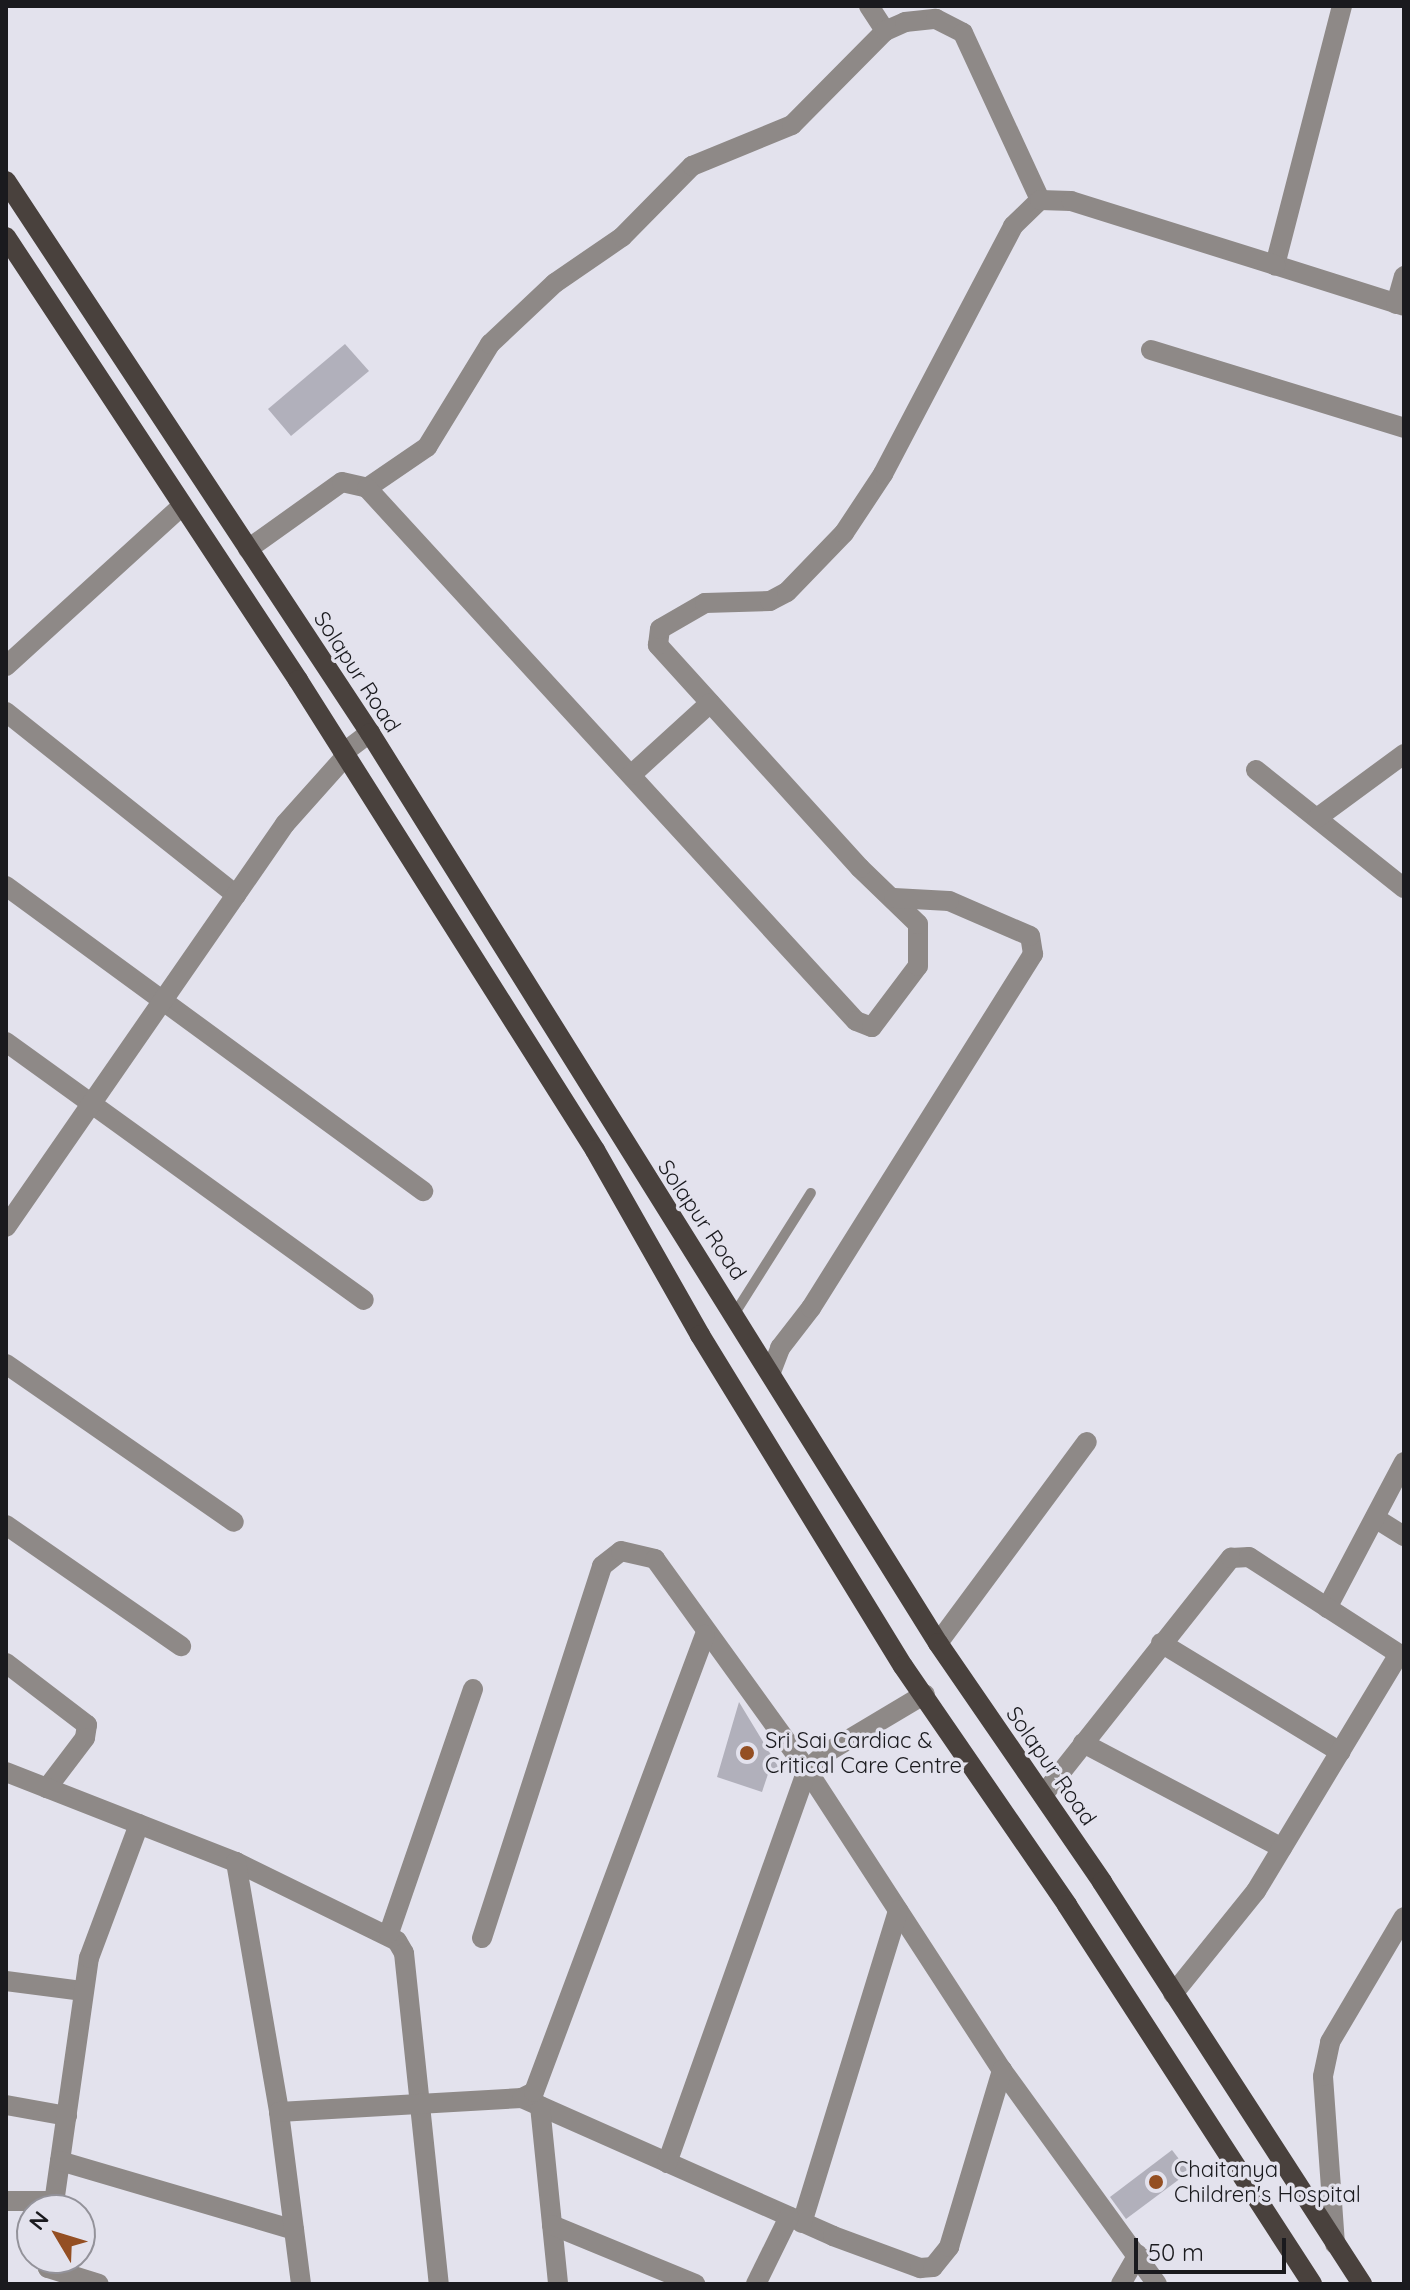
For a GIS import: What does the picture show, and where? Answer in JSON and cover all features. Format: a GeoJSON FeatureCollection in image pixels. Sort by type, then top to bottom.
{"type":"FeatureCollection","features":[{"type":"Feature","properties":{"kind":"main road","name":"Solapur Road"},"geometry":{"type":"LineString","coordinates":[[6,181],[370,733],[643,1175],[735,1313],[938,1643],[1043,1795],[1362,2284]]}},
{"type":"Feature","properties":{"kind":"main road"},"geometry":{"type":"LineString","coordinates":[[6,237],[345,757],[595,1150],[722,1370],[925,1694],[1312,2284]]}},
{"type":"Feature","properties":{"kind":"street"},"geometry":{"type":"LineString","coordinates":[[869,6],[885,31]]}},
{"type":"Feature","properties":{"kind":"street"},"geometry":{"type":"LineString","coordinates":[[1275,265],[1342,6]]}},
{"type":"Feature","properties":{"kind":"street"},"geometry":{"type":"LineString","coordinates":[[367,488],[427,447],[490,344],[555,283],[622,237],[692,166],[792,125],[885,31],[936,19],[963,33],[1040,200]]}},
{"type":"Feature","properties":{"kind":"street"},"geometry":{"type":"LineString","coordinates":[[248,549],[342,482],[367,488],[813,975],[862,1026],[880,1023],[918,966],[921,953],[918,924],[658,645],[660,629],[705,603],[770,601],[787,592],[844,533],[883,474],[1013,226],[1040,200],[1071,201],[1400,305],[1404,276]]}},
{"type":"Feature","properties":{"kind":"street"},"geometry":{"type":"LineString","coordinates":[[1151,350],[1404,428]]}},
{"type":"Feature","properties":{"kind":"street"},"geometry":{"type":"LineString","coordinates":[[8,661],[182,506]]}},
{"type":"Feature","properties":{"kind":"street"},"geometry":{"type":"LineString","coordinates":[[631,775],[710,703]]}},
{"type":"Feature","properties":{"kind":"street"},"geometry":{"type":"LineString","coordinates":[[6,712],[236,895]]}},
{"type":"Feature","properties":{"kind":"street"},"geometry":{"type":"LineString","coordinates":[[6,1227],[302,801],[345,757],[343,753],[370,733]]}},
{"type":"Feature","properties":{"kind":"street"},"geometry":{"type":"LineString","coordinates":[[1317,818],[1404,754]]}},
{"type":"Feature","properties":{"kind":"street"},"geometry":{"type":"LineString","coordinates":[[1256,770],[1400,880]]}},
{"type":"Feature","properties":{"kind":"street"},"geometry":{"type":"LineString","coordinates":[[6,886],[423,1191]]}},
{"type":"Feature","properties":{"kind":"street"},"geometry":{"type":"LineString","coordinates":[[771,1372],[780,1348],[811,1308],[1035,945],[1023,931],[949,901],[882,888]]}},
{"type":"Feature","properties":{"kind":"street"},"geometry":{"type":"LineString","coordinates":[[6,1042],[364,1300]]}},
{"type":"Feature","properties":{"kind":"street"},"geometry":{"type":"LineString","coordinates":[[6,1364],[234,1522]]}},
{"type":"Feature","properties":{"kind":"street"},"geometry":{"type":"LineString","coordinates":[[938,1643],[1087,1442]]}},
{"type":"Feature","properties":{"kind":"street"},"geometry":{"type":"LineString","coordinates":[[1327,1608],[1404,1462]]}},
{"type":"Feature","properties":{"kind":"street"},"geometry":{"type":"LineString","coordinates":[[1375,1518],[1404,1536]]}},
{"type":"Feature","properties":{"kind":"street"},"geometry":{"type":"LineString","coordinates":[[6,1525],[181,1646]]}},
{"type":"Feature","properties":{"kind":"street"},"geometry":{"type":"LineString","coordinates":[[482,1938],[606,1558],[621,1551],[655,1559],[705,1635],[807,1770],[1002,2070],[1157,2284]]}},
{"type":"Feature","properties":{"kind":"street"},"geometry":{"type":"LineString","coordinates":[[1043,1795],[1231,1558],[1249,1557],[1402,1655],[1232,1924],[1173,1994]]}},
{"type":"Feature","properties":{"kind":"street"},"geometry":{"type":"LineString","coordinates":[[558,2284],[552,2225],[531,2102],[705,1635]]}},
{"type":"Feature","properties":{"kind":"street"},"geometry":{"type":"LineString","coordinates":[[1161,1643],[1340,1752]]}},
{"type":"Feature","properties":{"kind":"street"},"geometry":{"type":"LineString","coordinates":[[6,1663],[87,1725],[85,1738],[47,1788]]}},
{"type":"Feature","properties":{"kind":"street"},"geometry":{"type":"LineString","coordinates":[[389,1933],[473,1689]]}},
{"type":"Feature","properties":{"kind":"street"},"geometry":{"type":"LineString","coordinates":[[667,2163],[794,1795],[807,1770],[826,1753],[925,1694]]}},
{"type":"Feature","properties":{"kind":"street"},"geometry":{"type":"LineString","coordinates":[[1083,1743],[1282,1848]]}},
{"type":"Feature","properties":{"kind":"street"},"geometry":{"type":"LineString","coordinates":[[6,1772],[236,1862],[389,1933],[404,1953],[439,2284]]}},
{"type":"Feature","properties":{"kind":"street"},"geometry":{"type":"LineString","coordinates":[[55,2194],[83,1991],[94,1940],[139,1824]]}},
{"type":"Feature","properties":{"kind":"street"},"geometry":{"type":"LineString","coordinates":[[236,1862],[279,2112],[301,2284]]}},
{"type":"Feature","properties":{"kind":"street"},"geometry":{"type":"LineString","coordinates":[[756,2284],[796,2220],[898,1910]]}},
{"type":"Feature","properties":{"kind":"street"},"geometry":{"type":"LineString","coordinates":[[1335,2244],[1323,2076],[1330,2042],[1404,1917]]}},
{"type":"Feature","properties":{"kind":"street"},"geometry":{"type":"LineString","coordinates":[[6,1981],[83,1991]]}},
{"type":"Feature","properties":{"kind":"street"},"geometry":{"type":"LineString","coordinates":[[279,2112],[420,2104],[531,2102],[796,2220],[920,2268],[933,2267],[949,2247],[1002,2070]]}},
{"type":"Feature","properties":{"kind":"street"},"geometry":{"type":"LineString","coordinates":[[6,2105],[67,2116]]}},
{"type":"Feature","properties":{"kind":"street"},"geometry":{"type":"LineString","coordinates":[[60,2161],[294,2230]]}},
{"type":"Feature","properties":{"kind":"street"},"geometry":{"type":"LineString","coordinates":[[552,2225],[695,2284]]}},
{"type":"Feature","properties":{"kind":"street"},"geometry":{"type":"LineString","coordinates":[[1121,2284],[1138,2255]]}},
{"type":"Feature","properties":{"kind":"street"},"geometry":{"type":"LineString","coordinates":[[62,2274],[99,2284]]}},
{"type":"Feature","properties":{"kind":"lane"},"geometry":{"type":"LineString","coordinates":[[735,1313],[811,1193]]}},
{"type":"Feature","properties":{"kind":"building"},"geometry":{"type":"Polygon","coordinates":[[[345,344],[369,371],[291,436],[268,409],[345,344]]]}},
{"type":"Feature","properties":{"kind":"building"},"geometry":{"type":"Polygon","coordinates":[[[739,1702],[782,1773],[768,1774],[762,1792],[717,1777],[739,1702]]]}},
{"type":"Feature","properties":{"kind":"building"},"geometry":{"type":"Polygon","coordinates":[[[1172,2150],[1189,2172],[1126,2219],[1110,2197],[1172,2150]]]}},
{"type":"Feature","properties":{"kind":"place","name":"Sri Sai Cardiac & Critical Care Centre"},"geometry":{"type":"Point","coordinates":[747,1753]}},
{"type":"Feature","properties":{"kind":"place","name":"Chaitanya Children's Hospital"},"geometry":{"type":"Point","coordinates":[1156,2182]}}]}
